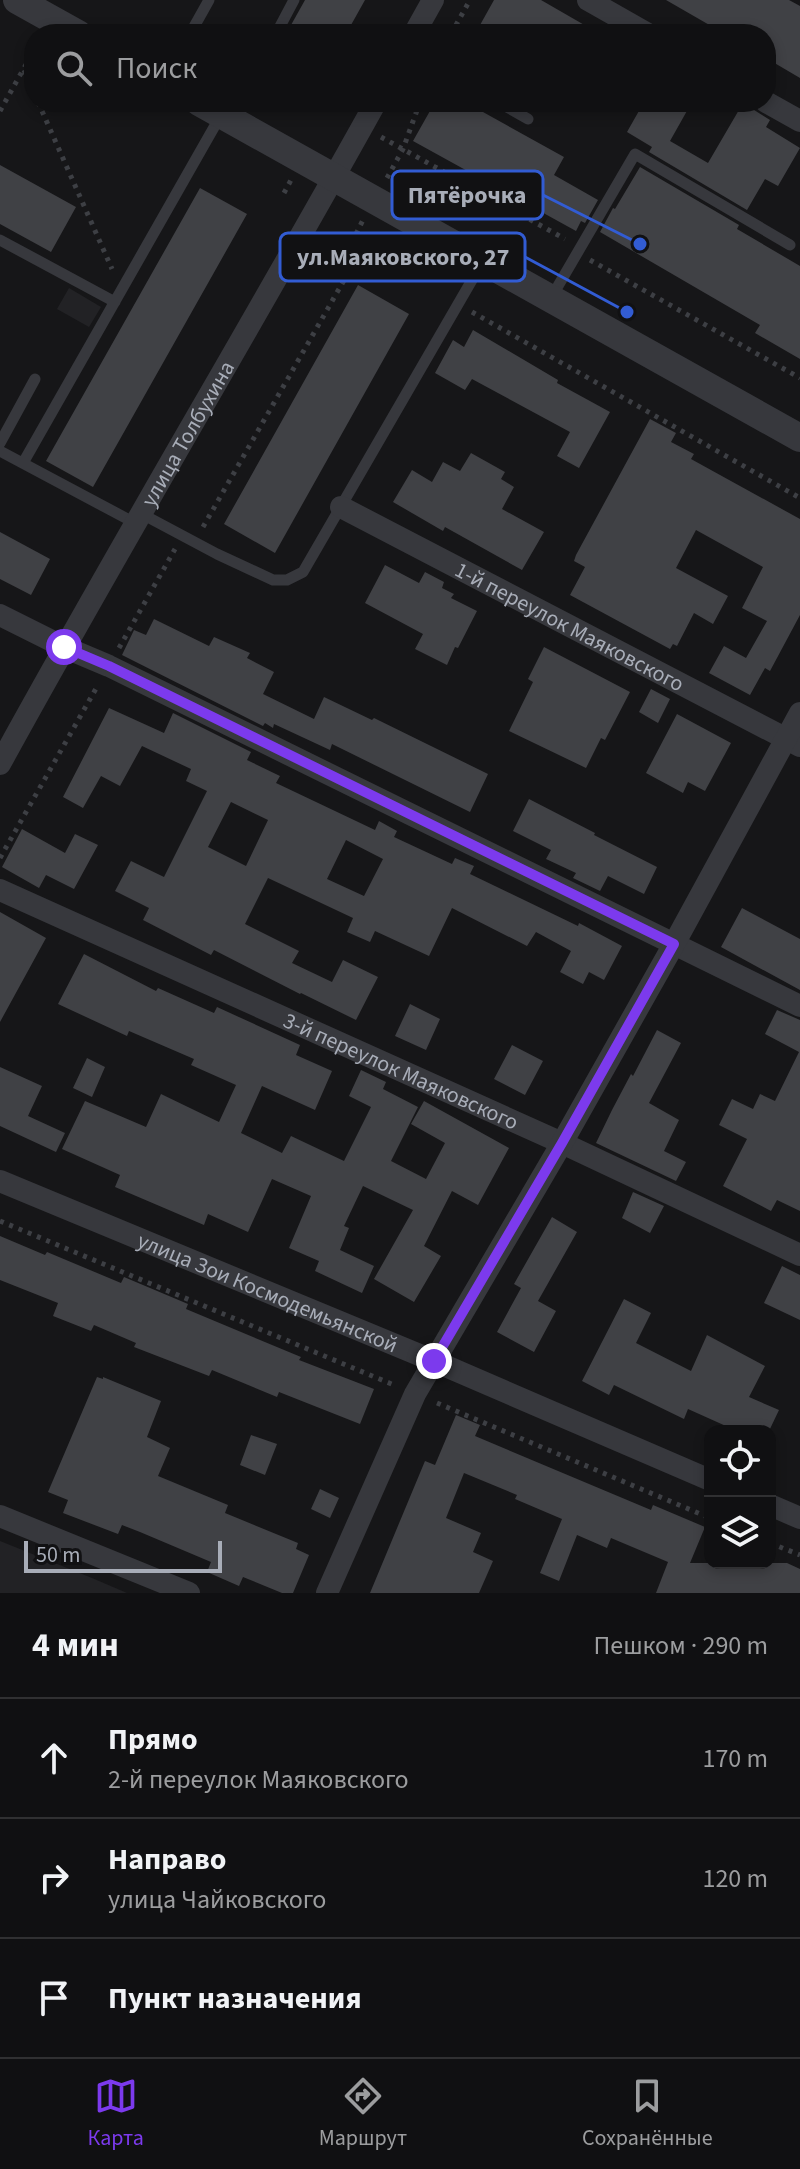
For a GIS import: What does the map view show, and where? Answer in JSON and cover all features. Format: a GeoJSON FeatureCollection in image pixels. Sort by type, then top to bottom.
{"type":"FeatureCollection","features":[{"type":"Feature","properties":{"kind":"street"},"geometry":{"type":"LineString","coordinates":[[17,0],[46,7],[66,24]]}},
{"type":"Feature","properties":{"kind":"street"},"geometry":{"type":"LineString","coordinates":[[420,24],[433,0]]}},
{"type":"Feature","properties":{"kind":"street"},"geometry":{"type":"LineString","coordinates":[[588,0],[630,24]]}},
{"type":"Feature","properties":{"kind":"street"},"geometry":{"type":"LineString","coordinates":[[776,108],[800,121]]}},
{"type":"Feature","properties":{"kind":"street"},"geometry":{"type":"LineString","coordinates":[[222,112],[800,438]]}},
{"type":"Feature","properties":{"kind":"street","name":"улица Толбухина"},"geometry":{"type":"LineString","coordinates":[[0,764],[370,112]]}},
{"type":"Feature","properties":{"kind":"street","name":"1-й переулок Маяковского"},"geometry":{"type":"LineString","coordinates":[[341,507],[793,742]]}},
{"type":"Feature","properties":{"kind":"street"},"geometry":{"type":"LineString","coordinates":[[0,615],[800,1006]]}},
{"type":"Feature","properties":{"kind":"street"},"geometry":{"type":"LineString","coordinates":[[327,1593],[415,1394],[793,742],[800,713]]}},
{"type":"Feature","properties":{"kind":"street","name":"3-й переулок Маяковского"},"geometry":{"type":"LineString","coordinates":[[0,890],[562,1143],[800,1255]]}},
{"type":"Feature","properties":{"kind":"street","name":"улица Зои Космодемьянской"},"geometry":{"type":"LineString","coordinates":[[0,1181],[434,1361],[704,1477]]}},
{"type":"Feature","properties":{"kind":"street"},"geometry":{"type":"LineString","coordinates":[[776,1508],[800,1518]]}},
{"type":"Feature","properties":{"kind":"street"},"geometry":{"type":"LineString","coordinates":[[0,1516],[189,1593]]}},
{"type":"Feature","properties":{"kind":"lane"},"geometry":{"type":"LineString","coordinates":[[196,24],[209,0]]}},
{"type":"Feature","properties":{"kind":"lane"},"geometry":{"type":"LineString","coordinates":[[281,24],[294,0]]}},
{"type":"Feature","properties":{"kind":"lane"},"geometry":{"type":"LineString","coordinates":[[23,463],[219,112]]}},
{"type":"Feature","properties":{"kind":"lane"},"geometry":{"type":"LineString","coordinates":[[516,112],[528,119]]}},
{"type":"Feature","properties":{"kind":"lane"},"geometry":{"type":"LineString","coordinates":[[551,299],[635,154],[790,245]]}},
{"type":"Feature","properties":{"kind":"lane"},"geometry":{"type":"LineString","coordinates":[[0,240],[115,302]]}},
{"type":"Feature","properties":{"kind":"lane"},"geometry":{"type":"LineString","coordinates":[[0,451],[273,580],[287,580],[303,572],[483,261]]}},
{"type":"Feature","properties":{"kind":"lane"},"geometry":{"type":"LineString","coordinates":[[0,443],[35,379]]}},
{"type":"Feature","properties":{"kind":"path"},"geometry":{"type":"LineString","coordinates":[[457,24],[470,0]]}},
{"type":"Feature","properties":{"kind":"path"},"geometry":{"type":"LineString","coordinates":[[0,111],[23,70]]}},
{"type":"Feature","properties":{"kind":"path"},"geometry":{"type":"LineString","coordinates":[[42,112],[122,290]]}},
{"type":"Feature","properties":{"kind":"path"},"geometry":{"type":"LineString","coordinates":[[385,182],[403,149],[416,112]]}},
{"type":"Feature","properties":{"kind":"path"},"geometry":{"type":"LineString","coordinates":[[194,542],[367,240]]}},
{"type":"Feature","properties":{"kind":"path"},"geometry":{"type":"LineString","coordinates":[[458,304],[800,498]]}},
{"type":"Feature","properties":{"kind":"path"},"geometry":{"type":"LineString","coordinates":[[0,858],[183,536]]}},
{"type":"Feature","properties":{"kind":"path"},"geometry":{"type":"LineString","coordinates":[[0,1221],[704,1515]]}},
{"type":"Feature","properties":{"kind":"path"},"geometry":{"type":"LineString","coordinates":[[776,1545],[800,1555]]}},
{"type":"Feature","properties":{"kind":"shaded area"},"geometry":{"type":"Polygon","coordinates":[[[69,288],[101,307],[89,327],[57,309],[69,288]]]}},
{"type":"Feature","properties":{"kind":"shaded area"},"geometry":{"type":"Polygon","coordinates":[[[0,1541],[92,1578],[127,1593],[0,1593],[0,1541]]]}},
{"type":"Feature","properties":{"kind":"building"},"geometry":{"type":"Polygon","coordinates":[[[305,0],[365,0],[352,24],[292,24],[305,0]]]}},
{"type":"Feature","properties":{"kind":"building"},"geometry":{"type":"Polygon","coordinates":[[[494,0],[541,0],[583,24],[481,24],[494,0]]]}},
{"type":"Feature","properties":{"kind":"building"},"geometry":{"type":"Polygon","coordinates":[[[666,0],[789,0],[800,6],[800,78],[776,64],[776,24],[708,24],[666,0]]]}},
{"type":"Feature","properties":{"kind":"building"},"geometry":{"type":"Polygon","coordinates":[[[429,112],[483,112],[564,157],[554,175],[598,200],[585,223],[581,221],[576,231],[413,141],[429,112]]]}},
{"type":"Feature","properties":{"kind":"building"},"geometry":{"type":"Polygon","coordinates":[[[638,112],[686,112],[670,141],[708,163],[738,112],[757,112],[770,120],[766,127],[800,148],[778,186],[765,179],[747,210],[649,152],[652,147],[627,132],[638,112]]]}},
{"type":"Feature","properties":{"kind":"building"},"geometry":{"type":"Polygon","coordinates":[[[0,165],[76,207],[51,252],[0,224],[0,165]]]}},
{"type":"Feature","properties":{"kind":"building"},"geometry":{"type":"Polygon","coordinates":[[[640,167],[739,225],[737,229],[800,266],[800,359],[755,333],[760,325],[600,232],[640,167]]]}},
{"type":"Feature","properties":{"kind":"building"},"geometry":{"type":"Polygon","coordinates":[[[200,188],[247,214],[93,487],[46,461],[200,188]]]}},
{"type":"Feature","properties":{"kind":"building"},"geometry":{"type":"Polygon","coordinates":[[[358,285],[409,314],[275,553],[224,524],[358,285]]]}},
{"type":"Feature","properties":{"kind":"building"},"geometry":{"type":"Polygon","coordinates":[[[473,330],[610,412],[579,468],[557,456],[570,432],[472,379],[465,390],[435,373],[453,340],[464,347],[473,330]]]}},
{"type":"Feature","properties":{"kind":"building"},"geometry":{"type":"Polygon","coordinates":[[[650,419],[676,433],[671,442],[694,454],[691,459],[800,519],[800,615],[770,671],[765,668],[750,695],[709,673],[724,646],[746,658],[767,621],[742,608],[763,567],[696,530],[676,568],[728,596],[713,624],[694,613],[677,646],[673,644],[670,649],[570,595],[585,567],[574,561],[576,555],[650,419]]]}},
{"type":"Feature","properties":{"kind":"building"},"geometry":{"type":"Polygon","coordinates":[[[471,453],[505,472],[501,479],[514,487],[502,509],[544,532],[522,570],[393,502],[412,470],[432,482],[443,462],[460,471],[471,453]]]}},
{"type":"Feature","properties":{"kind":"building"},"geometry":{"type":"Polygon","coordinates":[[[0,532],[50,559],[31,595],[0,579],[0,532]]]}},
{"type":"Feature","properties":{"kind":"building"},"geometry":{"type":"Polygon","coordinates":[[[385,565],[419,583],[425,572],[444,582],[442,588],[454,594],[451,598],[477,611],[447,665],[415,649],[423,634],[365,603],[385,565]]]}},
{"type":"Feature","properties":{"kind":"building"},"geometry":{"type":"Polygon","coordinates":[[[154,619],[209,646],[214,637],[250,653],[247,658],[274,672],[263,694],[314,719],[324,697],[488,774],[470,812],[332,744],[330,750],[274,724],[273,728],[265,723],[263,726],[122,655],[134,630],[146,635],[154,619]]]}},
{"type":"Feature","properties":{"kind":"building"},"geometry":{"type":"Polygon","coordinates":[[[544,647],[630,692],[605,740],[601,738],[586,768],[509,731],[533,682],[528,679],[544,647]]]}},
{"type":"Feature","properties":{"kind":"building"},"geometry":{"type":"Polygon","coordinates":[[[651,689],[670,699],[658,723],[639,712],[651,689]]]}},
{"type":"Feature","properties":{"kind":"building"},"geometry":{"type":"Polygon","coordinates":[[[109,708],[164,733],[173,713],[251,752],[247,760],[280,776],[276,783],[375,830],[379,821],[397,831],[394,837],[452,864],[455,858],[474,866],[470,874],[622,946],[604,980],[589,972],[583,984],[560,972],[571,951],[536,932],[527,946],[452,908],[429,956],[375,931],[370,942],[347,932],[353,918],[268,878],[245,924],[299,951],[292,963],[332,982],[343,960],[378,977],[356,1020],[214,950],[211,955],[143,920],[149,908],[115,891],[131,861],[164,877],[207,791],[186,781],[191,769],[142,746],[120,786],[101,776],[83,808],[63,797],[109,708]],[[231,802],[208,847],[246,866],[268,820],[231,802]],[[346,840],[327,879],[364,896],[383,859],[346,840]]]}},
{"type":"Feature","properties":{"kind":"building"},"geometry":{"type":"Polygon","coordinates":[[[677,714],[731,743],[705,791],[688,782],[683,793],[646,773],[677,714]]]}},
{"type":"Feature","properties":{"kind":"building"},"geometry":{"type":"Polygon","coordinates":[[[529,799],[657,867],[644,894],[608,876],[600,891],[573,878],[576,873],[546,859],[551,850],[513,831],[529,799]]]}},
{"type":"Feature","properties":{"kind":"building"},"geometry":{"type":"Polygon","coordinates":[[[22,829],[65,853],[75,834],[98,845],[74,889],[46,875],[39,888],[2,867],[22,829]]]}},
{"type":"Feature","properties":{"kind":"building"},"geometry":{"type":"Polygon","coordinates":[[[742,908],[800,939],[800,990],[721,947],[742,908]]]}},
{"type":"Feature","properties":{"kind":"building"},"geometry":{"type":"Polygon","coordinates":[[[0,912],[46,938],[0,1022],[0,912]]]}},
{"type":"Feature","properties":{"kind":"building"},"geometry":{"type":"Polygon","coordinates":[[[84,954],[156,991],[158,988],[214,1013],[217,1007],[300,1045],[296,1055],[332,1071],[315,1110],[262,1086],[241,1133],[282,1153],[291,1136],[344,1161],[371,1107],[349,1096],[361,1070],[386,1082],[383,1089],[418,1107],[391,1161],[426,1179],[445,1143],[411,1124],[424,1101],[509,1148],[478,1205],[452,1191],[424,1246],[441,1256],[414,1302],[374,1279],[413,1210],[363,1186],[344,1226],[349,1228],[340,1250],[374,1266],[362,1293],[315,1271],[319,1261],[289,1248],[311,1196],[272,1179],[248,1232],[208,1214],[204,1225],[115,1187],[120,1175],[62,1149],[85,1101],[146,1127],[161,1094],[219,1122],[236,1085],[191,1065],[194,1059],[129,1031],[127,1036],[58,1004],[84,954]]]}},
{"type":"Feature","properties":{"kind":"building"},"geometry":{"type":"Polygon","coordinates":[[[410,1004],[440,1019],[426,1050],[395,1036],[410,1004]]]}},
{"type":"Feature","properties":{"kind":"building"},"geometry":{"type":"Polygon","coordinates":[[[777,1010],[800,1020],[800,1211],[777,1200],[771,1211],[723,1186],[747,1139],[719,1125],[732,1099],[753,1109],[760,1094],[775,1101],[799,1052],[765,1034],[777,1010]]]}},
{"type":"Feature","properties":{"kind":"building"},"geometry":{"type":"Polygon","coordinates":[[[657,1030],[681,1043],[649,1103],[679,1120],[664,1151],[686,1162],[676,1181],[596,1143],[657,1030]]]}},
{"type":"Feature","properties":{"kind":"building"},"geometry":{"type":"Polygon","coordinates":[[[512,1045],[543,1061],[525,1095],[494,1079],[512,1045]]]}},
{"type":"Feature","properties":{"kind":"building"},"geometry":{"type":"Polygon","coordinates":[[[87,1058],[105,1067],[92,1097],[73,1088],[87,1058]]]}},
{"type":"Feature","properties":{"kind":"building"},"geometry":{"type":"Polygon","coordinates":[[[0,1067],[42,1086],[28,1116],[65,1133],[56,1152],[0,1126],[0,1067]]]}},
{"type":"Feature","properties":{"kind":"building"},"geometry":{"type":"Polygon","coordinates":[[[633,1192],[664,1206],[650,1233],[622,1218],[633,1192]]]}},
{"type":"Feature","properties":{"kind":"building"},"geometry":{"type":"Polygon","coordinates":[[[552,1217],[577,1232],[538,1301],[556,1311],[534,1352],[497,1332],[521,1288],[514,1284],[552,1217]]]}},
{"type":"Feature","properties":{"kind":"building"},"geometry":{"type":"Polygon","coordinates":[[[0,1236],[121,1283],[124,1277],[188,1304],[186,1309],[301,1357],[299,1360],[374,1389],[360,1424],[279,1392],[277,1397],[212,1370],[209,1376],[134,1347],[136,1343],[94,1325],[91,1331],[53,1316],[58,1303],[0,1280],[0,1236]]]}},
{"type":"Feature","properties":{"kind":"building"},"geometry":{"type":"Polygon","coordinates":[[[782,1266],[800,1275],[800,1320],[764,1303],[782,1266]]]}},
{"type":"Feature","properties":{"kind":"building"},"geometry":{"type":"Polygon","coordinates":[[[624,1299],[651,1313],[636,1343],[691,1371],[707,1335],[765,1366],[749,1397],[779,1410],[772,1425],[724,1425],[688,1409],[684,1419],[614,1385],[609,1395],[582,1381],[624,1299]]]}},
{"type":"Feature","properties":{"kind":"building"},"geometry":{"type":"Polygon","coordinates":[[[97,1377],[161,1401],[147,1437],[170,1448],[158,1476],[228,1505],[225,1513],[298,1543],[296,1549],[309,1555],[293,1593],[282,1593],[243,1577],[239,1586],[207,1572],[211,1562],[140,1532],[122,1525],[118,1534],[63,1513],[68,1500],[48,1492],[97,1377]]]}},
{"type":"Feature","properties":{"kind":"building"},"geometry":{"type":"Polygon","coordinates":[[[456,1415],[480,1425],[475,1436],[651,1510],[653,1505],[704,1527],[690,1563],[704,1563],[704,1569],[776,1569],[776,1563],[787,1563],[800,1569],[800,1593],[656,1593],[668,1562],[611,1538],[607,1548],[577,1535],[559,1581],[540,1573],[562,1519],[515,1499],[517,1495],[464,1473],[446,1518],[481,1533],[473,1552],[493,1561],[479,1593],[370,1593],[425,1461],[435,1465],[456,1415]]]}},
{"type":"Feature","properties":{"kind":"building"},"geometry":{"type":"Polygon","coordinates":[[[251,1435],[277,1444],[265,1475],[240,1465],[251,1435]]]}},
{"type":"Feature","properties":{"kind":"building"},"geometry":{"type":"Polygon","coordinates":[[[320,1489],[339,1498],[330,1518],[311,1509],[320,1489]]]}},
{"type":"Feature","properties":{"kind":"place","name":"Пятёрочка"},"geometry":{"type":"Point","coordinates":[640,244]}},
{"type":"Feature","properties":{"kind":"place","name":"ул.Маяковского, 27"},"geometry":{"type":"Point","coordinates":[627,312]}},
{"type":"Feature","properties":{"kind":"route"},"geometry":{"type":"LineString","coordinates":[[64,647],[109,666],[674,944],[434,1361]]}}]}
